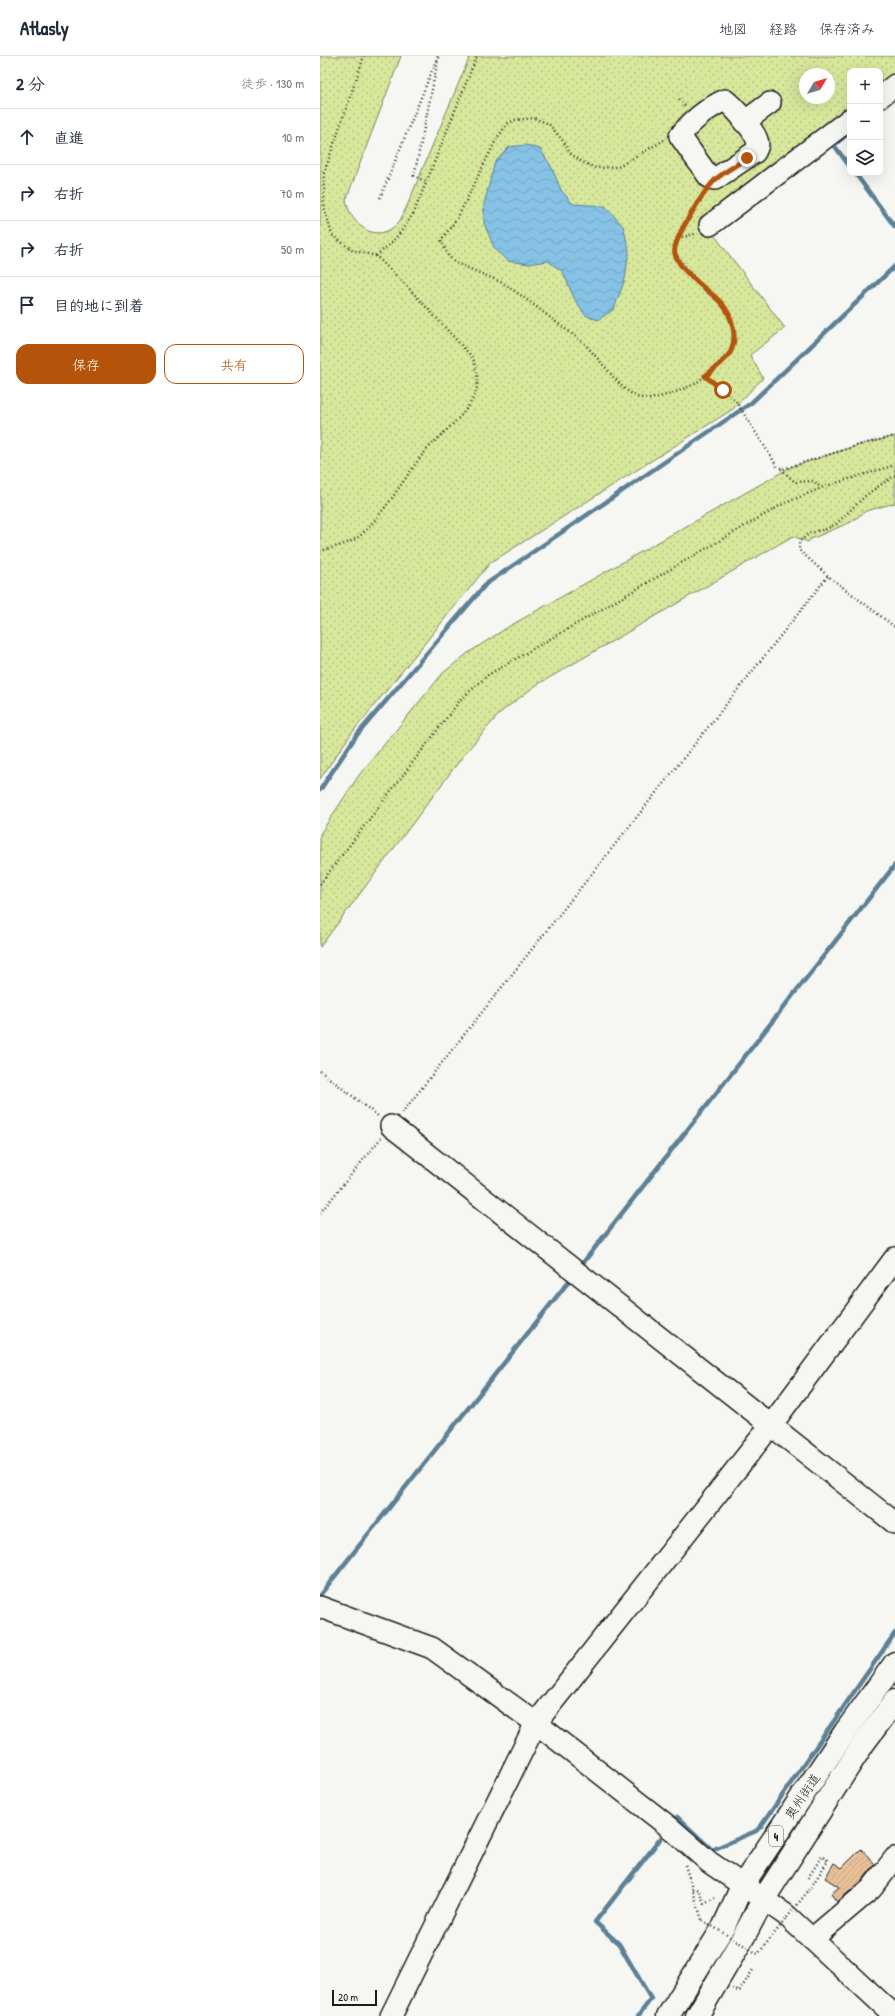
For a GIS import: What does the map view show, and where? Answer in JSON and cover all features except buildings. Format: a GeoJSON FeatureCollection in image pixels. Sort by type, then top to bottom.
{"type":"FeatureCollection","features":[{"type":"Feature","properties":{"kind":"highway","name":"奥州街道"},"geometry":{"type":"LineString","coordinates":[[668,2016],[724,1926],[742,1886],[845,1732],[895,1663]]}},
{"type":"Feature","properties":{"kind":"highway","name":"奥州街道"},"geometry":{"type":"LineString","coordinates":[[697,2016],[744,1936],[763,1900],[863,1744],[895,1701]]}},
{"type":"Feature","properties":{"kind":"street"},"geometry":{"type":"LineString","coordinates":[[883,95],[895,85]]}},
{"type":"Feature","properties":{"kind":"street"},"geometry":{"type":"LineString","coordinates":[[725,100],[732,106],[757,138],[758,145],[755,152],[715,179],[709,177],[680,136],[685,130],[717,104],[725,100]]}},
{"type":"Feature","properties":{"kind":"street"},"geometry":{"type":"LineString","coordinates":[[744,122],[770,103]]}},
{"type":"Feature","properties":{"kind":"street"},"geometry":{"type":"LineString","coordinates":[[710,225],[847,121]]}},
{"type":"Feature","properties":{"kind":"street"},"geometry":{"type":"LineString","coordinates":[[391,1126],[772,1424],[895,1523]]}},
{"type":"Feature","properties":{"kind":"street"},"geometry":{"type":"LineString","coordinates":[[391,2016],[536,1723],[772,1424],[895,1258]]}},
{"type":"Feature","properties":{"kind":"street"},"geometry":{"type":"LineString","coordinates":[[320,1607],[432,1648],[536,1723],[668,1826],[709,1862],[786,1915],[895,2016]]}},
{"type":"Feature","properties":{"kind":"street"},"geometry":{"type":"LineString","coordinates":[[812,1939],[870,1889],[895,1858]]}},
{"type":"Feature","properties":{"kind":"path"},"geometry":{"type":"LineString","coordinates":[[320,551],[348,543],[362,534],[398,489],[420,457],[460,418],[476,393],[478,374],[472,358],[403,282],[376,256],[352,250],[332,235],[324,207],[324,174],[364,56]]}},
{"type":"Feature","properties":{"kind":"path"},"geometry":{"type":"LineString","coordinates":[[425,181],[414,176],[438,56]]}},
{"type":"Feature","properties":{"kind":"path"},"geometry":{"type":"LineString","coordinates":[[380,198],[438,56]]}},
{"type":"Feature","properties":{"kind":"path"},"geometry":{"type":"LineString","coordinates":[[376,256],[394,241],[407,224],[415,210],[425,181],[477,56]]}},
{"type":"Feature","properties":{"kind":"path"},"geometry":{"type":"LineString","coordinates":[[680,136],[659,141],[618,167],[596,168],[582,162],[570,153],[563,140],[549,124],[534,118],[515,120],[506,124],[497,138],[457,219],[441,240],[448,255],[454,262],[502,282],[522,296],[585,344],[593,352],[609,374],[623,388],[637,397],[650,399],[671,394],[694,384],[705,376],[731,351],[734,334],[732,322],[728,313],[717,298],[702,287],[680,262],[675,254],[674,246],[682,227],[715,179]]}},
{"type":"Feature","properties":{"kind":"path"},"geometry":{"type":"LineString","coordinates":[[705,376],[735,400],[779,467],[795,482],[814,481],[821,488]]}},
{"type":"Feature","properties":{"kind":"path"},"geometry":{"type":"LineString","coordinates":[[779,467],[783,469],[791,467],[859,445],[895,436]]}},
{"type":"Feature","properties":{"kind":"path"},"geometry":{"type":"LineString","coordinates":[[320,884],[461,699],[476,684],[504,665],[769,512],[821,488],[895,465]]}},
{"type":"Feature","properties":{"kind":"path"},"geometry":{"type":"LineString","coordinates":[[895,475],[866,495],[836,524],[826,529],[810,533],[799,542],[799,550],[828,576],[895,627]]}},
{"type":"Feature","properties":{"kind":"path"},"geometry":{"type":"LineString","coordinates":[[320,1213],[391,1126],[828,576]]}},
{"type":"Feature","properties":{"kind":"path"},"geometry":{"type":"LineString","coordinates":[[320,1071],[391,1126]]}},
{"type":"Feature","properties":{"kind":"path"},"geometry":{"type":"LineString","coordinates":[[751,1959],[755,1953],[758,1954],[809,1890],[828,1860],[822,1856],[808,1878]]}},
{"type":"Feature","properties":{"kind":"path"},"geometry":{"type":"LineString","coordinates":[[684,1861],[702,1920],[755,1953]]}},
{"type":"Feature","properties":{"kind":"path"},"geometry":{"type":"LineString","coordinates":[[693,1891],[698,1889],[704,1903],[715,1898]]}},
{"type":"Feature","properties":{"kind":"path"},"geometry":{"type":"LineString","coordinates":[[737,1983],[733,1989],[739,1992],[754,1968]]}},
{"type":"Feature","properties":{"kind":"green space"},"geometry":{"type":"Polygon","coordinates":[[[320,56],[401,56],[346,200],[353,217],[359,224],[366,230],[382,233],[390,230],[402,217],[470,56],[895,56],[895,77],[883,86],[883,68],[847,68],[847,113],[705,223],[785,328],[750,355],[763,378],[733,409],[490,563],[351,734],[320,779],[320,56]]]}},
{"type":"Feature","properties":{"kind":"green space"},"geometry":{"type":"Polygon","coordinates":[[[895,436],[895,503],[866,511],[851,522],[811,539],[808,542],[793,536],[535,686],[501,712],[466,752],[320,947],[320,834],[359,775],[443,673],[468,653],[508,627],[791,467],[859,445],[895,436]]]}},
{"type":"Feature","properties":{"kind":"water"},"geometry":{"type":"Polygon","coordinates":[[[526,145],[540,149],[551,166],[561,190],[573,204],[605,206],[623,226],[629,250],[625,279],[614,309],[598,320],[585,315],[574,298],[563,272],[548,261],[529,264],[508,261],[495,250],[484,223],[484,204],[495,162],[509,147],[526,145]]]}},
{"type":"Feature","properties":{"kind":"waterway"},"geometry":{"type":"LineString","coordinates":[[883,106],[887,103]]}},
{"type":"Feature","properties":{"kind":"waterway"},"geometry":{"type":"LineString","coordinates":[[847,134],[834,145],[847,163]]}},
{"type":"Feature","properties":{"kind":"waterway"},"geometry":{"type":"LineString","coordinates":[[857,176],[895,227]]}},
{"type":"Feature","properties":{"kind":"waterway"},"geometry":{"type":"LineString","coordinates":[[320,790],[356,736],[486,584],[751,403],[895,266]]}},
{"type":"Feature","properties":{"kind":"waterway"},"geometry":{"type":"LineString","coordinates":[[579,1268],[895,865]]}},
{"type":"Feature","properties":{"kind":"waterway"},"geometry":{"type":"LineString","coordinates":[[320,1595],[573,1276]]}},
{"type":"Feature","properties":{"kind":"waterway"},"geometry":{"type":"LineString","coordinates":[[677,1817],[712,1850],[756,1831],[761,1826],[895,1633]]}},
{"type":"Feature","properties":{"kind":"waterway"},"geometry":{"type":"LineString","coordinates":[[638,2016],[651,1999],[619,1944],[595,1922],[661,1838]]}},
{"type":"Feature","properties":{"kind":"route"},"geometry":{"type":"LineString","coordinates":[[723,390],[705,376],[712,371],[731,351],[734,334],[732,322],[728,313],[717,298],[702,287],[680,262],[675,254],[674,246],[682,227],[715,179],[719,178],[747,158]]}}]}
